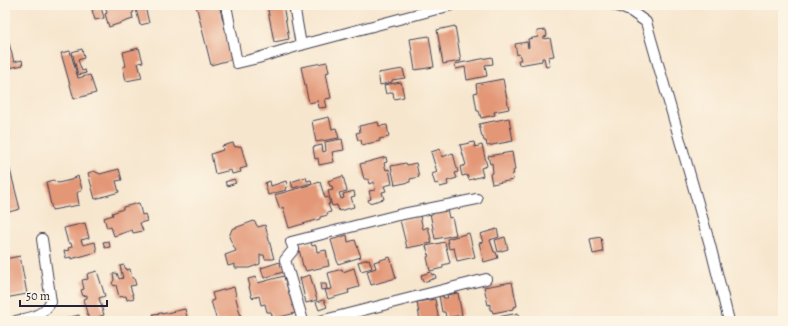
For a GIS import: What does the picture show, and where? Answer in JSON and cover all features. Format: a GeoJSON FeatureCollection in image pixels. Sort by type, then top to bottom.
{"type":"FeatureCollection","features":[{"type":"Feature","properties":{"kind":"street"},"geometry":{"type":"LineString","coordinates":[[226,5],[237,63],[452,5]]}},
{"type":"Feature","properties":{"kind":"street"},"geometry":{"type":"LineString","coordinates":[[294,5],[301,45]]}},
{"type":"Feature","properties":{"kind":"street"},"geometry":{"type":"LineString","coordinates":[[614,5],[632,12],[646,22],[710,245],[729,321]]}},
{"type":"Feature","properties":{"kind":"street"},"geometry":{"type":"LineString","coordinates":[[303,321],[285,260],[294,249],[291,242],[398,215],[477,199]]}},
{"type":"Feature","properties":{"kind":"street"},"geometry":{"type":"LineString","coordinates":[[16,321],[38,315],[46,310],[51,302],[42,239]]}},
{"type":"Feature","properties":{"kind":"street"},"geometry":{"type":"LineString","coordinates":[[320,321],[486,279]]}},
{"type":"Feature","properties":{"kind":"building"},"geometry":{"type":"Polygon","coordinates":[[[105,5],[132,5],[134,12],[132,13],[133,19],[109,27],[105,14],[107,13],[105,5]]]}},
{"type":"Feature","properties":{"kind":"building"},"geometry":{"type":"Polygon","coordinates":[[[196,5],[219,5],[233,59],[211,65],[196,5]]]}},
{"type":"Feature","properties":{"kind":"building"},"geometry":{"type":"Polygon","coordinates":[[[267,5],[283,5],[289,39],[274,42],[267,5]]]}},
{"type":"Feature","properties":{"kind":"building"},"geometry":{"type":"Polygon","coordinates":[[[145,6],[149,23],[140,25],[136,9],[145,6]]]}},
{"type":"Feature","properties":{"kind":"building"},"geometry":{"type":"Polygon","coordinates":[[[101,7],[104,18],[95,20],[92,10],[101,7]]]}},
{"type":"Feature","properties":{"kind":"building"},"geometry":{"type":"Polygon","coordinates":[[[455,26],[461,61],[443,64],[437,30],[455,26]]]}},
{"type":"Feature","properties":{"kind":"building"},"geometry":{"type":"Polygon","coordinates":[[[546,30],[547,36],[544,37],[544,39],[550,38],[554,56],[548,57],[550,66],[546,67],[544,58],[542,58],[542,61],[519,65],[518,60],[521,60],[519,54],[517,55],[515,44],[527,42],[528,48],[528,39],[538,37],[537,31],[546,30]]]}},
{"type":"Feature","properties":{"kind":"building"},"geometry":{"type":"Polygon","coordinates":[[[429,36],[434,67],[415,70],[410,39],[429,36]]]}},
{"type":"Feature","properties":{"kind":"building"},"geometry":{"type":"Polygon","coordinates":[[[9,43],[14,62],[22,60],[23,65],[5,69],[5,44],[9,43]]]}},
{"type":"Feature","properties":{"kind":"building"},"geometry":{"type":"Polygon","coordinates":[[[139,48],[143,62],[138,63],[142,78],[126,81],[123,67],[126,66],[123,52],[139,48]]]}},
{"type":"Feature","properties":{"kind":"building"},"geometry":{"type":"Polygon","coordinates":[[[82,49],[84,58],[78,60],[82,71],[85,70],[86,73],[78,75],[72,52],[82,49]]]}},
{"type":"Feature","properties":{"kind":"building"},"geometry":{"type":"Polygon","coordinates":[[[70,51],[78,78],[90,75],[96,93],[74,99],[61,53],[70,51]]]}},
{"type":"Feature","properties":{"kind":"building"},"geometry":{"type":"Polygon","coordinates":[[[492,57],[493,64],[485,65],[487,76],[467,80],[465,67],[456,69],[455,64],[492,57]]]}},
{"type":"Feature","properties":{"kind":"building"},"geometry":{"type":"Polygon","coordinates":[[[327,62],[329,72],[326,73],[331,98],[325,99],[327,107],[319,108],[318,101],[309,103],[301,67],[327,62]]]}},
{"type":"Feature","properties":{"kind":"building"},"geometry":{"type":"Polygon","coordinates":[[[403,69],[405,78],[392,80],[392,82],[380,85],[378,73],[403,69]]]}},
{"type":"Feature","properties":{"kind":"building"},"geometry":{"type":"Polygon","coordinates":[[[503,79],[509,109],[494,112],[495,115],[481,118],[479,111],[477,111],[474,93],[477,92],[476,84],[503,79]]]}},
{"type":"Feature","properties":{"kind":"building"},"geometry":{"type":"Polygon","coordinates":[[[401,82],[404,97],[394,99],[393,92],[386,94],[384,85],[401,82]]]}},
{"type":"Feature","properties":{"kind":"building"},"geometry":{"type":"Polygon","coordinates":[[[329,117],[332,129],[336,128],[339,138],[316,142],[312,121],[329,117]]]}},
{"type":"Feature","properties":{"kind":"building"},"geometry":{"type":"Polygon","coordinates":[[[509,118],[513,141],[487,146],[486,141],[484,141],[482,137],[479,124],[509,118]]]}},
{"type":"Feature","properties":{"kind":"building"},"geometry":{"type":"Polygon","coordinates":[[[378,122],[379,126],[387,125],[389,137],[379,139],[380,141],[362,145],[361,140],[358,140],[356,133],[360,132],[359,126],[378,122]]]}},
{"type":"Feature","properties":{"kind":"building"},"geometry":{"type":"Polygon","coordinates":[[[342,139],[344,150],[332,152],[334,162],[319,165],[318,158],[315,159],[313,147],[322,145],[323,152],[326,151],[325,142],[342,139]]]}},
{"type":"Feature","properties":{"kind":"building"},"geometry":{"type":"Polygon","coordinates":[[[474,142],[475,147],[482,145],[487,166],[481,168],[483,176],[469,180],[467,175],[462,176],[460,167],[466,165],[460,145],[474,142]]]}},
{"type":"Feature","properties":{"kind":"building"},"geometry":{"type":"Polygon","coordinates":[[[233,143],[235,147],[241,146],[247,167],[240,169],[241,172],[232,174],[231,170],[215,174],[211,154],[223,150],[222,146],[233,143]]]}},
{"type":"Feature","properties":{"kind":"building"},"geometry":{"type":"Polygon","coordinates":[[[440,149],[442,157],[453,153],[458,172],[455,173],[457,178],[447,181],[448,185],[440,187],[438,183],[435,184],[432,174],[437,172],[431,152],[440,149]]]}},
{"type":"Feature","properties":{"kind":"building"},"geometry":{"type":"Polygon","coordinates":[[[512,152],[515,170],[513,171],[514,174],[512,174],[513,180],[492,184],[490,174],[493,173],[492,163],[490,164],[488,156],[512,152]]]}},
{"type":"Feature","properties":{"kind":"building"},"geometry":{"type":"Polygon","coordinates":[[[386,157],[387,162],[384,163],[386,170],[389,169],[392,184],[384,186],[386,191],[382,192],[384,199],[369,203],[368,200],[371,199],[369,191],[375,190],[374,182],[369,184],[368,179],[364,179],[360,164],[386,157]]]}},
{"type":"Feature","properties":{"kind":"building"},"geometry":{"type":"Polygon","coordinates":[[[8,162],[20,209],[5,213],[5,163],[8,162]]]}},
{"type":"Feature","properties":{"kind":"building"},"geometry":{"type":"Polygon","coordinates":[[[406,163],[407,165],[416,163],[419,177],[410,179],[410,182],[395,185],[391,166],[406,163]]]}},
{"type":"Feature","properties":{"kind":"building"},"geometry":{"type":"Polygon","coordinates":[[[119,169],[122,180],[116,181],[119,192],[95,199],[88,173],[94,171],[100,174],[119,169]]]}},
{"type":"Feature","properties":{"kind":"building"},"geometry":{"type":"Polygon","coordinates":[[[78,176],[82,189],[77,193],[79,205],[52,210],[46,182],[53,180],[58,183],[71,180],[78,176]]]}},
{"type":"Feature","properties":{"kind":"building"},"geometry":{"type":"Polygon","coordinates":[[[343,176],[347,191],[339,193],[341,199],[344,198],[343,194],[354,191],[355,196],[351,197],[354,207],[339,211],[337,205],[332,206],[328,191],[333,190],[328,181],[343,176]]]}},
{"type":"Feature","properties":{"kind":"building"},"geometry":{"type":"Polygon","coordinates":[[[306,177],[307,181],[311,180],[312,183],[293,188],[291,182],[306,177]]]}},
{"type":"Feature","properties":{"kind":"building"},"geometry":{"type":"Polygon","coordinates":[[[234,179],[236,183],[227,186],[225,182],[234,179]]]}},
{"type":"Feature","properties":{"kind":"building"},"geometry":{"type":"Polygon","coordinates":[[[270,181],[271,186],[286,181],[288,187],[285,188],[286,190],[268,195],[265,183],[270,181]]]}},
{"type":"Feature","properties":{"kind":"building"},"geometry":{"type":"Polygon","coordinates":[[[320,182],[325,198],[328,197],[330,204],[328,204],[331,212],[327,213],[328,215],[320,217],[320,219],[289,228],[283,207],[280,209],[275,195],[320,182]]]}},
{"type":"Feature","properties":{"kind":"building"},"geometry":{"type":"Polygon","coordinates":[[[139,203],[142,215],[145,214],[147,221],[140,223],[143,231],[133,233],[132,230],[114,236],[111,227],[107,228],[104,218],[113,215],[112,213],[123,209],[123,207],[139,203]]]}},
{"type":"Feature","properties":{"kind":"building"},"geometry":{"type":"Polygon","coordinates":[[[447,209],[449,218],[452,217],[456,235],[435,239],[430,213],[447,209]]]}},
{"type":"Feature","properties":{"kind":"building"},"geometry":{"type":"Polygon","coordinates":[[[420,216],[423,229],[428,227],[432,243],[407,248],[400,220],[420,216]]]}},
{"type":"Feature","properties":{"kind":"building"},"geometry":{"type":"Polygon","coordinates":[[[254,221],[258,227],[265,225],[274,259],[265,259],[264,255],[260,255],[260,264],[249,268],[235,268],[235,264],[228,266],[225,255],[236,251],[229,237],[232,229],[254,221]]]}},
{"type":"Feature","properties":{"kind":"building"},"geometry":{"type":"Polygon","coordinates":[[[85,223],[89,238],[81,240],[83,245],[95,242],[97,252],[71,259],[71,257],[66,258],[64,251],[69,250],[68,248],[72,247],[71,243],[68,243],[64,228],[85,223]]]}},
{"type":"Feature","properties":{"kind":"building"},"geometry":{"type":"Polygon","coordinates":[[[497,229],[499,237],[490,240],[494,252],[496,252],[498,258],[484,262],[479,243],[483,242],[480,234],[497,229]]]}},
{"type":"Feature","properties":{"kind":"building"},"geometry":{"type":"Polygon","coordinates":[[[469,233],[475,257],[457,261],[454,248],[449,249],[447,239],[469,233]]]}},
{"type":"Feature","properties":{"kind":"building"},"geometry":{"type":"Polygon","coordinates":[[[347,235],[348,242],[355,240],[361,257],[338,264],[331,240],[347,235]]]}},
{"type":"Feature","properties":{"kind":"building"},"geometry":{"type":"Polygon","coordinates":[[[505,237],[508,249],[498,252],[495,240],[505,237]]]}},
{"type":"Feature","properties":{"kind":"building"},"geometry":{"type":"Polygon","coordinates":[[[601,237],[603,252],[593,254],[590,239],[601,237]]]}},
{"type":"Feature","properties":{"kind":"building"},"geometry":{"type":"Polygon","coordinates":[[[109,241],[110,247],[105,248],[103,242],[109,241]]]}},
{"type":"Feature","properties":{"kind":"building"},"geometry":{"type":"Polygon","coordinates":[[[311,242],[312,246],[316,245],[317,252],[326,250],[329,266],[306,271],[303,266],[298,245],[311,242]]]}},
{"type":"Feature","properties":{"kind":"building"},"geometry":{"type":"Polygon","coordinates":[[[445,242],[450,263],[443,265],[443,268],[430,271],[427,257],[429,256],[426,246],[445,242]]]}},
{"type":"Feature","properties":{"kind":"building"},"geometry":{"type":"Polygon","coordinates":[[[20,256],[27,294],[5,298],[5,259],[20,256]]]}},
{"type":"Feature","properties":{"kind":"building"},"geometry":{"type":"Polygon","coordinates":[[[390,257],[396,278],[371,285],[367,271],[376,268],[374,262],[390,257]]]}},
{"type":"Feature","properties":{"kind":"building"},"geometry":{"type":"Polygon","coordinates":[[[369,259],[372,268],[361,271],[358,262],[369,259]]]}},
{"type":"Feature","properties":{"kind":"building"},"geometry":{"type":"Polygon","coordinates":[[[283,261],[286,271],[264,278],[261,268],[283,261]]]}},
{"type":"Feature","properties":{"kind":"building"},"geometry":{"type":"Polygon","coordinates":[[[124,265],[126,270],[130,269],[132,278],[134,278],[136,285],[130,286],[134,298],[127,300],[126,296],[119,297],[116,285],[114,286],[112,283],[114,280],[113,274],[117,273],[119,279],[123,278],[120,266],[124,265]]]}},
{"type":"Feature","properties":{"kind":"building"},"geometry":{"type":"Polygon","coordinates":[[[354,268],[359,287],[348,290],[349,293],[328,299],[325,290],[332,289],[328,273],[342,269],[343,272],[354,268]]]}},
{"type":"Feature","properties":{"kind":"building"},"geometry":{"type":"Polygon","coordinates":[[[97,271],[105,296],[99,298],[104,315],[89,320],[83,299],[87,298],[87,295],[83,296],[81,290],[84,289],[82,280],[88,279],[87,274],[97,271]]]}},
{"type":"Feature","properties":{"kind":"building"},"geometry":{"type":"Polygon","coordinates":[[[431,272],[432,275],[435,274],[436,278],[423,282],[421,275],[431,272]]]}},
{"type":"Feature","properties":{"kind":"building"},"geometry":{"type":"Polygon","coordinates":[[[310,275],[317,300],[306,303],[300,278],[310,275]]]}},
{"type":"Feature","properties":{"kind":"building"},"geometry":{"type":"Polygon","coordinates":[[[284,276],[295,313],[273,319],[271,312],[267,312],[265,304],[261,305],[259,296],[252,298],[248,279],[256,277],[258,283],[284,276]]]}},
{"type":"Feature","properties":{"kind":"building"},"geometry":{"type":"Polygon","coordinates":[[[512,282],[517,306],[513,307],[513,309],[493,313],[492,310],[490,310],[490,304],[488,305],[484,287],[512,282]]]}},
{"type":"Feature","properties":{"kind":"building"},"geometry":{"type":"Polygon","coordinates":[[[320,284],[326,284],[327,289],[321,290],[320,284]]]}},
{"type":"Feature","properties":{"kind":"building"},"geometry":{"type":"Polygon","coordinates":[[[234,287],[242,321],[217,321],[211,301],[214,300],[212,293],[234,287]]]}},
{"type":"Feature","properties":{"kind":"building"},"geometry":{"type":"Polygon","coordinates":[[[458,293],[462,315],[446,318],[445,312],[442,312],[439,296],[448,298],[447,295],[458,293]]]}},
{"type":"Feature","properties":{"kind":"building"},"geometry":{"type":"Polygon","coordinates":[[[435,299],[439,321],[420,321],[417,302],[435,299]]]}},
{"type":"Feature","properties":{"kind":"building"},"geometry":{"type":"Polygon","coordinates":[[[324,300],[327,307],[319,310],[316,302],[324,300]]]}},
{"type":"Feature","properties":{"kind":"building"},"geometry":{"type":"Polygon","coordinates":[[[185,309],[188,321],[150,321],[149,318],[154,317],[153,314],[162,314],[185,309]]]}},
{"type":"Feature","properties":{"kind":"building"},"geometry":{"type":"Polygon","coordinates":[[[518,313],[520,321],[498,321],[498,317],[518,313]]]}},
{"type":"Feature","properties":{"kind":"building"},"geometry":{"type":"Polygon","coordinates":[[[79,315],[81,321],[68,321],[67,318],[79,315]]]}}]}
